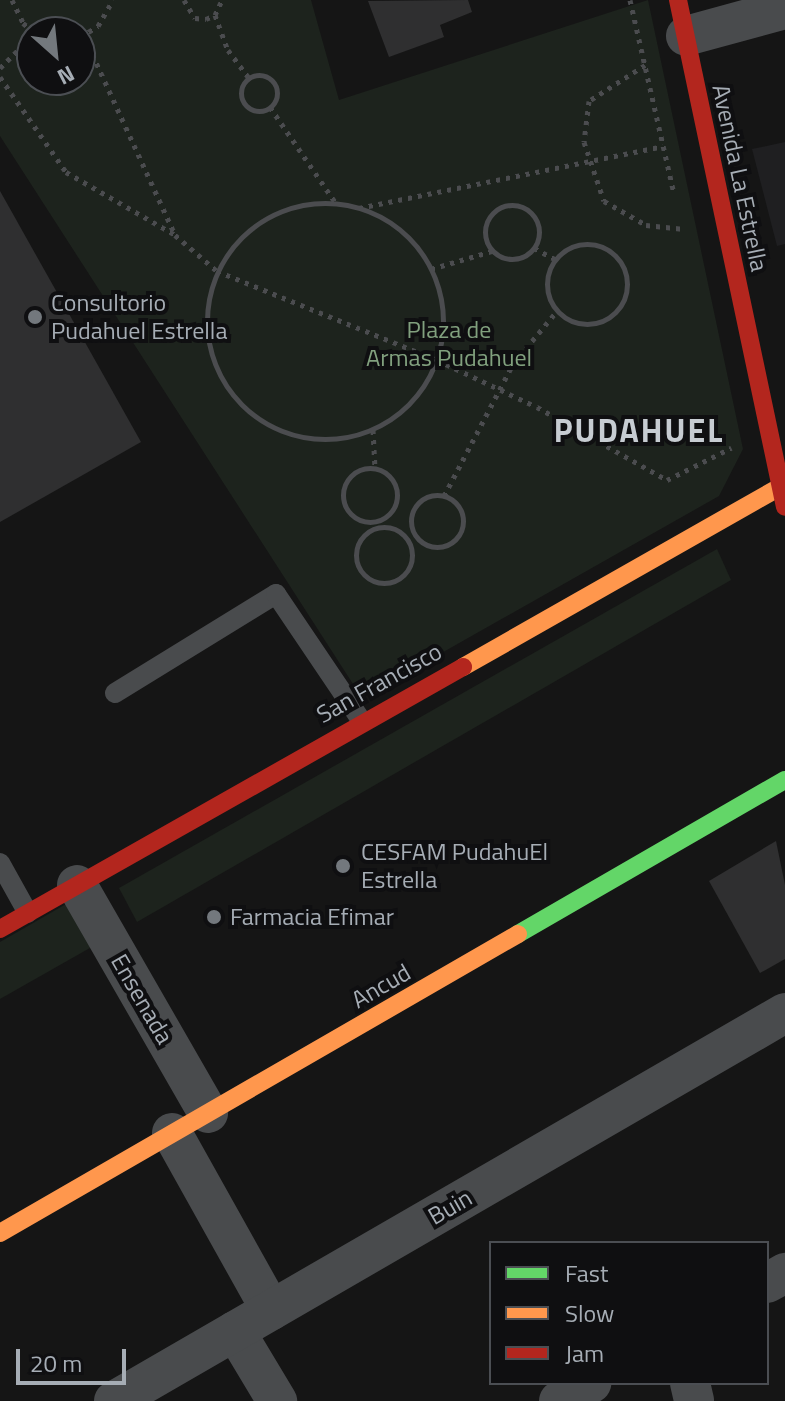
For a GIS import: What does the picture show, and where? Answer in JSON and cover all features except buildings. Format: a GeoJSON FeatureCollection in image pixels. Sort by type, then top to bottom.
{"type":"FeatureCollection","features":[{"type":"Feature","properties":{"kind":"main road","name":"Avenida La Estrella"},"geometry":{"type":"LineString","coordinates":[[682,18],[769,433],[783,485],[785,507]]}},
{"type":"Feature","properties":{"kind":"main road","name":"San Francisco"},"geometry":{"type":"LineString","coordinates":[[0,929],[361,720],[783,485]]}},
{"type":"Feature","properties":{"kind":"main road","name":"Ancud"},"geometry":{"type":"LineString","coordinates":[[0,1233],[785,780]]}},
{"type":"Feature","properties":{"kind":"street"},"geometry":{"type":"LineString","coordinates":[[682,18],[785,9]]}},
{"type":"Feature","properties":{"kind":"street","name":"Ensenada"},"geometry":{"type":"LineString","coordinates":[[77,885],[208,1113]]}},
{"type":"Feature","properties":{"kind":"street","name":"Buin"},"geometry":{"type":"LineString","coordinates":[[114,1401],[785,1013]]}},
{"type":"Feature","properties":{"kind":"street"},"geometry":{"type":"LineString","coordinates":[[172,1133],[271,1310]]}},
{"type":"Feature","properties":{"kind":"street"},"geometry":{"type":"LineString","coordinates":[[235,1331],[277,1401]]}},
{"type":"Feature","properties":{"kind":"street"},"geometry":{"type":"LineString","coordinates":[[559,1401],[587,1385]]}},
{"type":"Feature","properties":{"kind":"lane"},"geometry":{"type":"LineString","coordinates":[[115,693],[276,594],[361,720]]}},
{"type":"Feature","properties":{"kind":"lane"},"geometry":{"type":"LineString","coordinates":[[0,863],[28,913]]}},
{"type":"Feature","properties":{"kind":"path"},"geometry":{"type":"LineString","coordinates":[[96,27],[113,0]]}},
{"type":"Feature","properties":{"kind":"path"},"geometry":{"type":"LineString","coordinates":[[184,0],[195,18],[215,15]]}},
{"type":"Feature","properties":{"kind":"path"},"geometry":{"type":"LineString","coordinates":[[222,0],[215,15],[228,50],[248,77]]}},
{"type":"Feature","properties":{"kind":"path"},"geometry":{"type":"LineString","coordinates":[[0,68],[16,52]]}},
{"type":"Feature","properties":{"kind":"path"},"geometry":{"type":"LineString","coordinates":[[645,65],[589,101],[584,142],[604,201],[646,225],[682,229]]}},
{"type":"Feature","properties":{"kind":"path"},"geometry":{"type":"LineString","coordinates":[[96,67],[175,235]]}},
{"type":"Feature","properties":{"kind":"path"},"geometry":{"type":"LineString","coordinates":[[257,74],[274,82],[276,100],[270,107],[251,110],[243,103],[240,93],[248,77],[257,74]]}},
{"type":"Feature","properties":{"kind":"path"},"geometry":{"type":"LineString","coordinates":[[0,77],[66,172],[175,235],[217,271],[437,360],[503,391],[667,480],[769,433]]}},
{"type":"Feature","properties":{"kind":"path"},"geometry":{"type":"LineString","coordinates":[[270,107],[335,203]]}},
{"type":"Feature","properties":{"kind":"path"},"geometry":{"type":"LineString","coordinates":[[359,208],[589,164],[663,146]]}},
{"type":"Feature","properties":{"kind":"path"},"geometry":{"type":"LineString","coordinates":[[335,203],[359,208],[402,231],[431,269],[443,315],[437,360],[410,404],[373,429],[353,437],[308,439],[266,425],[232,397],[211,358],[206,313],[217,271],[229,252],[265,219],[299,206],[335,203]]}},
{"type":"Feature","properties":{"kind":"path"},"geometry":{"type":"LineString","coordinates":[[492,251],[485,225],[496,210],[514,205],[536,220],[534,248]]}},
{"type":"Feature","properties":{"kind":"path"},"geometry":{"type":"LineString","coordinates":[[593,243],[615,255],[627,278],[622,303],[604,320],[578,323],[557,311],[547,289],[555,259],[569,248],[593,243]]}},
{"type":"Feature","properties":{"kind":"path"},"geometry":{"type":"LineString","coordinates":[[431,269],[492,251],[515,259],[534,248]]}},
{"type":"Feature","properties":{"kind":"path"},"geometry":{"type":"LineString","coordinates":[[534,248],[555,259]]}},
{"type":"Feature","properties":{"kind":"path"},"geometry":{"type":"LineString","coordinates":[[444,496],[503,391],[513,364],[557,311]]}},
{"type":"Feature","properties":{"kind":"path"},"geometry":{"type":"LineString","coordinates":[[373,429],[375,469]]}},
{"type":"Feature","properties":{"kind":"path"},"geometry":{"type":"LineString","coordinates":[[375,469],[395,484],[396,501],[387,517],[361,520],[347,509],[343,491],[358,471],[375,469]]}},
{"type":"Feature","properties":{"kind":"path"},"geometry":{"type":"LineString","coordinates":[[444,496],[458,506],[461,530],[450,543],[426,545],[414,534],[413,509],[426,497],[444,496]]}},
{"type":"Feature","properties":{"kind":"path"},"geometry":{"type":"LineString","coordinates":[[381,527],[399,532],[412,554],[407,571],[392,582],[374,582],[356,561],[359,543],[381,527]]}},
{"type":"Feature","properties":{"kind":"shaded area"},"geometry":{"type":"Polygon","coordinates":[[[785,142],[785,244],[777,246],[752,149],[785,142]]]}},
{"type":"Feature","properties":{"kind":"green space","name":"Plaza de Armas Pudahuel"},"geometry":{"type":"Polygon","coordinates":[[[0,0],[311,0],[339,100],[648,0],[743,449],[719,496],[362,698],[0,136],[0,0]]]}},
{"type":"Feature","properties":{"kind":"green space"},"geometry":{"type":"Polygon","coordinates":[[[717,549],[731,580],[137,922],[119,888],[717,549]]]}},
{"type":"Feature","properties":{"kind":"green space"},"geometry":{"type":"Polygon","coordinates":[[[80,896],[104,940],[0,999],[0,942],[80,896]]]}},
{"type":"Feature","properties":{"kind":"traffic: fast"},"geometry":{"type":"LineString","coordinates":[[518,934],[785,780]]}},
{"type":"Feature","properties":{"kind":"traffic: slow"},"geometry":{"type":"LineString","coordinates":[[463,667],[785,484]]}},
{"type":"Feature","properties":{"kind":"traffic: slow"},"geometry":{"type":"LineString","coordinates":[[0,1233],[518,934]]}},
{"type":"Feature","properties":{"kind":"traffic: jam"},"geometry":{"type":"LineString","coordinates":[[678,0],[785,507]]}},
{"type":"Feature","properties":{"kind":"traffic: jam"},"geometry":{"type":"LineString","coordinates":[[0,929],[463,667]]}},
{"type":"Feature","properties":{"kind":"place","name":"Consultorio Pudahuel Estrella"},"geometry":{"type":"Point","coordinates":[35,317]}},
{"type":"Feature","properties":{"kind":"place","name":"CESFAM PudahuEl Estrella"},"geometry":{"type":"Point","coordinates":[343,866]}},
{"type":"Feature","properties":{"kind":"place","name":"Farmacia Efimar"},"geometry":{"type":"Point","coordinates":[214,917]}},
{"type":"Feature","properties":{"kind":"district","name":"PUDAHUEL"},"geometry":{"type":"Point","coordinates":[639,430]}}]}
